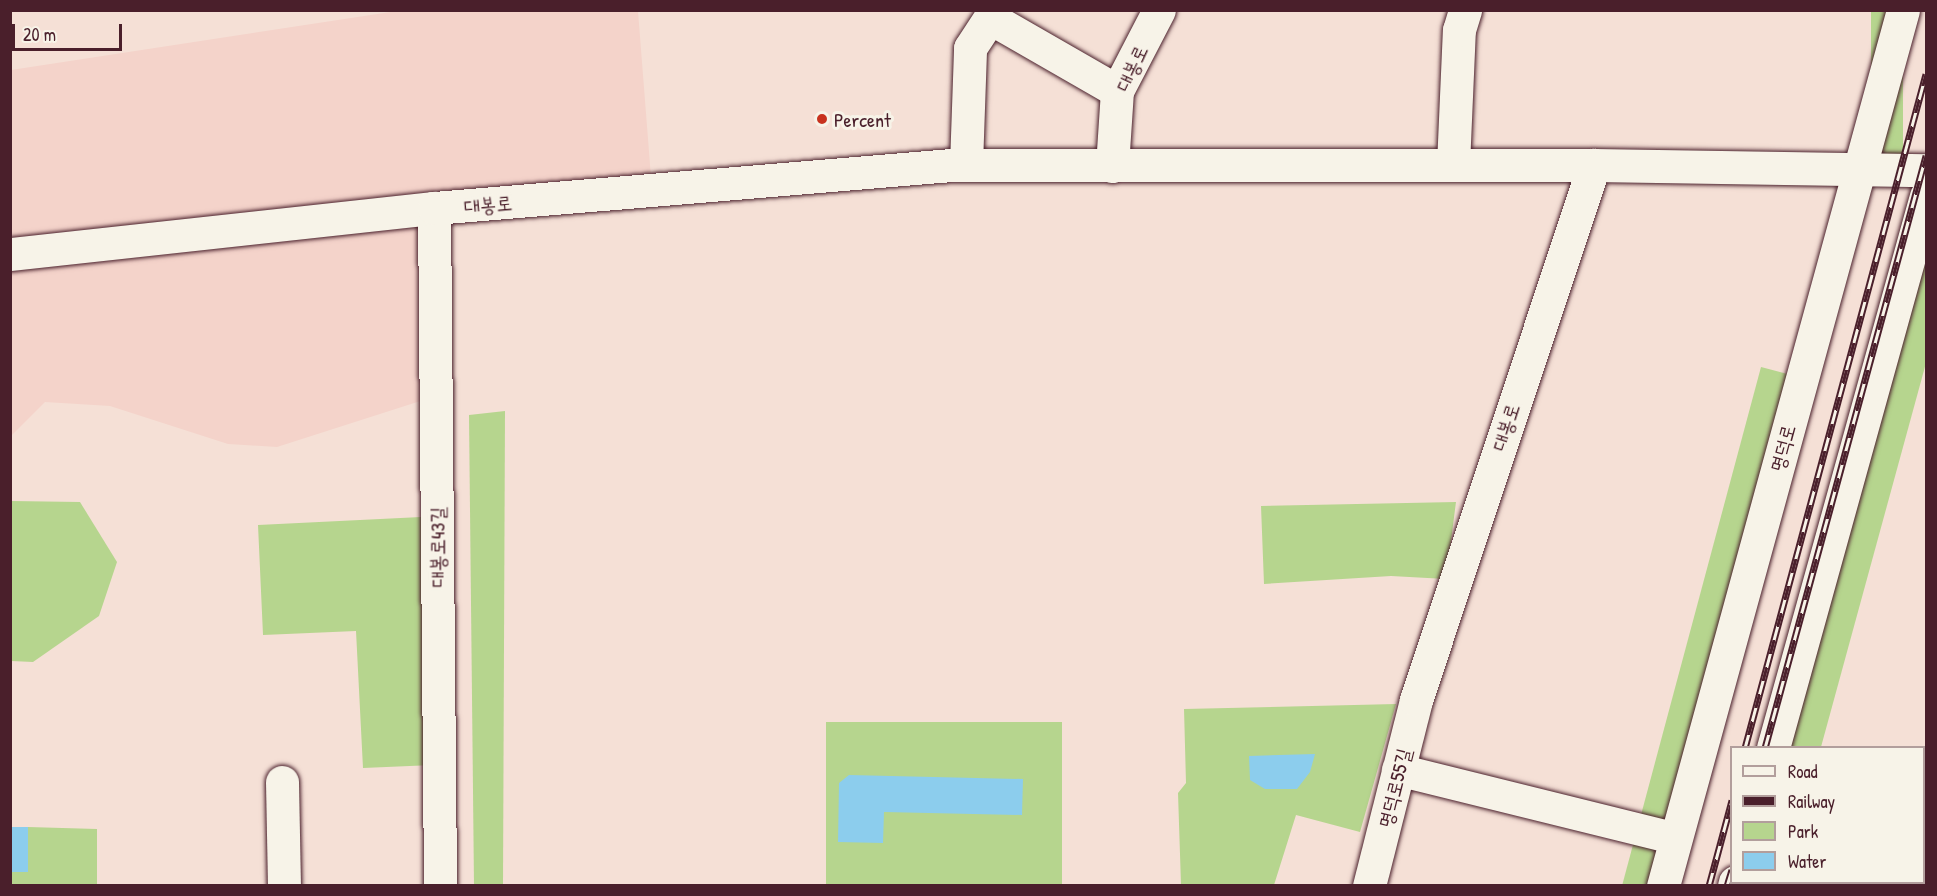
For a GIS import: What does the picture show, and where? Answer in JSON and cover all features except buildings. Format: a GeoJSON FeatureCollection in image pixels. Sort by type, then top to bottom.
{"type":"FeatureCollection","features":[{"type":"Feature","properties":{"kind":"street","name":"대봉로"},"geometry":{"type":"LineString","coordinates":[[1112,165],[1117,91],[1159,10]]}},
{"type":"Feature","properties":{"kind":"street"},"geometry":{"type":"LineString","coordinates":[[1453,165],[1459,30],[1465,10]]}},
{"type":"Feature","properties":{"kind":"street","name":"명덕로"},"geometry":{"type":"LineString","coordinates":[[1664,885],[1857,169],[1903,10]]}},
{"type":"Feature","properties":{"kind":"street"},"geometry":{"type":"LineString","coordinates":[[966,165],[970,48],[993,15],[1117,91]]}},
{"type":"Feature","properties":{"kind":"street","name":"대봉로"},"geometry":{"type":"LineString","coordinates":[[10,254],[434,208],[966,165],[1594,165],[1926,171]]}},
{"type":"Feature","properties":{"kind":"street","name":"대봉로"},"geometry":{"type":"LineString","coordinates":[[1420,690],[1594,165]]}},
{"type":"Feature","properties":{"kind":"street"},"geometry":{"type":"LineString","coordinates":[[1773,746],[1926,196]]}},
{"type":"Feature","properties":{"kind":"street","name":"대봉로43길"},"geometry":{"type":"LineString","coordinates":[[434,208],[440,885]]}},
{"type":"Feature","properties":{"kind":"street","name":"명덕로55길"},"geometry":{"type":"LineString","coordinates":[[1369,885],[1420,690]]}},
{"type":"Feature","properties":{"kind":"street"},"geometry":{"type":"LineString","coordinates":[[1398,770],[1676,839]]}},
{"type":"Feature","properties":{"kind":"street"},"geometry":{"type":"LineString","coordinates":[[282,782],[284,885]]}},
{"type":"Feature","properties":{"kind":"shaded area"},"geometry":{"type":"Polygon","coordinates":[[[397,11],[638,11],[652,190],[435,208],[436,396],[277,447],[228,444],[110,406],[45,402],[11,436],[11,70],[397,11]]]}},
{"type":"Feature","properties":{"kind":"green space"},"geometry":{"type":"Polygon","coordinates":[[[1871,11],[1903,11],[1903,175],[1871,175],[1871,11]]]}},
{"type":"Feature","properties":{"kind":"green space"},"geometry":{"type":"Polygon","coordinates":[[[1926,196],[1926,363],[1821,746],[1773,746],[1926,196]]]}},
{"type":"Feature","properties":{"kind":"green space"},"geometry":{"type":"Polygon","coordinates":[[[1761,367],[1801,378],[1664,886],[1622,886],[1761,367]]]}},
{"type":"Feature","properties":{"kind":"green space"},"geometry":{"type":"Polygon","coordinates":[[[505,411],[503,885],[474,885],[469,415],[505,411]]]}},
{"type":"Feature","properties":{"kind":"green space"},"geometry":{"type":"Polygon","coordinates":[[[11,501],[80,502],[117,562],[99,616],[33,662],[11,661],[11,501]]]}},
{"type":"Feature","properties":{"kind":"green space"},"geometry":{"type":"Polygon","coordinates":[[[1456,502],[1446,579],[1391,576],[1264,584],[1261,506],[1456,502]]]}},
{"type":"Feature","properties":{"kind":"green space"},"geometry":{"type":"Polygon","coordinates":[[[421,517],[433,765],[363,768],[356,631],[263,635],[258,525],[421,517]]]}},
{"type":"Feature","properties":{"kind":"green space"},"geometry":{"type":"Polygon","coordinates":[[[1396,704],[1360,832],[1296,815],[1274,885],[1181,885],[1178,793],[1186,783],[1184,709],[1396,704]]]}},
{"type":"Feature","properties":{"kind":"green space"},"geometry":{"type":"Polygon","coordinates":[[[826,722],[1062,722],[1062,886],[826,886],[826,722]]]}},
{"type":"Feature","properties":{"kind":"green space"},"geometry":{"type":"Polygon","coordinates":[[[28,827],[97,829],[97,885],[11,886],[11,872],[27,872],[28,827]]]}},
{"type":"Feature","properties":{"kind":"water"},"geometry":{"type":"Polygon","coordinates":[[[1315,754],[1310,772],[1297,789],[1265,789],[1250,780],[1249,756],[1315,754]]]}},
{"type":"Feature","properties":{"kind":"water"},"geometry":{"type":"Polygon","coordinates":[[[849,775],[1023,779],[1022,815],[884,812],[883,843],[838,842],[839,783],[849,775]]]}},
{"type":"Feature","properties":{"kind":"water"},"geometry":{"type":"Polygon","coordinates":[[[11,827],[28,827],[28,872],[11,872],[11,827]]]}},
{"type":"Feature","properties":{"kind":"railway"},"geometry":{"type":"LineString","coordinates":[[1746,746],[1926,74]]}},
{"type":"Feature","properties":{"kind":"railway"},"geometry":{"type":"LineString","coordinates":[[1766,746],[1926,156]]}},
{"type":"Feature","properties":{"kind":"railway"},"geometry":{"type":"LineString","coordinates":[[1709,886],[1730,807]]}},
{"type":"Feature","properties":{"kind":"railway"},"geometry":{"type":"LineString","coordinates":[[1727,886],[1730,876]]}},
{"type":"Feature","properties":{"kind":"place","name":"Percent"},"geometry":{"type":"Point","coordinates":[822,119]}}]}
